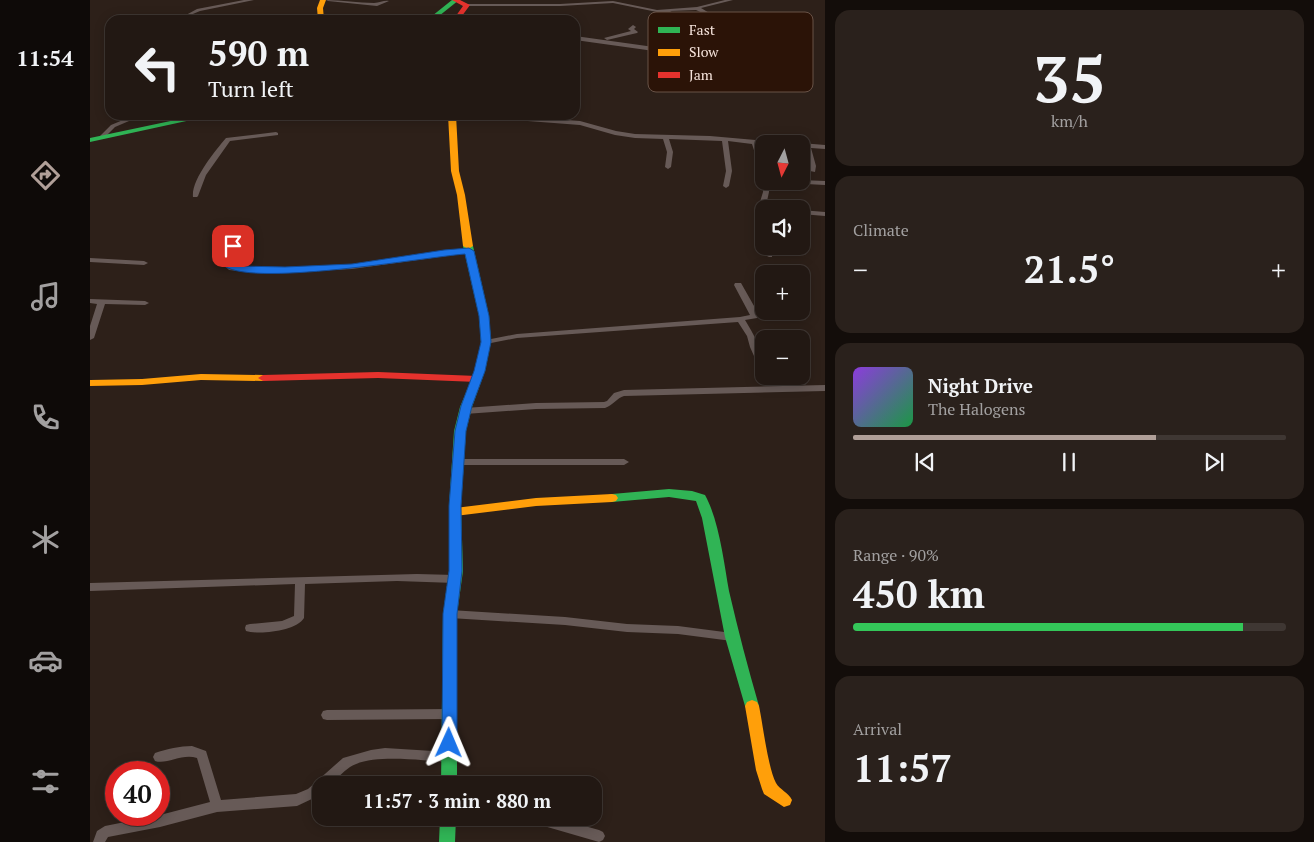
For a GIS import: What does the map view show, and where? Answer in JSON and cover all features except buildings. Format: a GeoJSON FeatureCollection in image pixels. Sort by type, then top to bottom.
{"type":"FeatureCollection","features":[{"type":"Feature","properties":{"kind":"street"},"geometry":{"type":"LineString","coordinates":[[188,15],[199,10],[252,0]]}},
{"type":"Feature","properties":{"kind":"street"},"geometry":{"type":"LineString","coordinates":[[321,15],[320,8],[323,0]]}},
{"type":"Feature","properties":{"kind":"street"},"geometry":{"type":"LineString","coordinates":[[328,0],[377,5],[387,1]]}},
{"type":"Feature","properties":{"kind":"street"},"geometry":{"type":"LineString","coordinates":[[438,15],[459,2],[560,5],[621,1],[649,11],[665,11],[697,8],[730,0]]}},
{"type":"Feature","properties":{"kind":"street"},"geometry":{"type":"LineString","coordinates":[[457,15],[459,2]]}},
{"type":"Feature","properties":{"kind":"street"},"geometry":{"type":"LineString","coordinates":[[697,8],[704,12]]}},
{"type":"Feature","properties":{"kind":"street"},"geometry":{"type":"LineString","coordinates":[[597,40],[635,32],[631,29],[634,27]]}},
{"type":"Feature","properties":{"kind":"street"},"geometry":{"type":"LineString","coordinates":[[580,38],[648,48]]}},
{"type":"Feature","properties":{"kind":"street"},"geometry":{"type":"LineString","coordinates":[[95,139],[113,126],[128,120]]}},
{"type":"Feature","properties":{"kind":"street"},"geometry":{"type":"LineString","coordinates":[[95,139],[186,120]]}},
{"type":"Feature","properties":{"kind":"street"},"geometry":{"type":"LineString","coordinates":[[449,776],[450,614],[455,579],[455,512],[460,431],[477,379],[486,342],[484,316],[469,251],[461,195],[455,171],[452,120]]}},
{"type":"Feature","properties":{"kind":"street"},"geometry":{"type":"LineString","coordinates":[[544,120],[580,123],[626,134],[755,142]]}},
{"type":"Feature","properties":{"kind":"street"},"geometry":{"type":"LineString","coordinates":[[195,196],[195,187],[228,139],[276,134]]}},
{"type":"Feature","properties":{"kind":"street"},"geometry":{"type":"LineString","coordinates":[[666,136],[670,152],[668,167]]}},
{"type":"Feature","properties":{"kind":"street"},"geometry":{"type":"LineString","coordinates":[[725,140],[729,171],[726,186]]}},
{"type":"Feature","properties":{"kind":"street"},"geometry":{"type":"LineString","coordinates":[[810,147],[825,148]]}},
{"type":"Feature","properties":{"kind":"street"},"geometry":{"type":"LineString","coordinates":[[810,159],[813,166],[812,171]]}},
{"type":"Feature","properties":{"kind":"street"},"geometry":{"type":"LineString","coordinates":[[810,182],[825,183]]}},
{"type":"Feature","properties":{"kind":"street"},"geometry":{"type":"LineString","coordinates":[[810,213],[825,214]]}},
{"type":"Feature","properties":{"kind":"street"},"geometry":{"type":"LineString","coordinates":[[233,246],[228,266],[238,269],[257,270],[352,266],[469,251]]}},
{"type":"Feature","properties":{"kind":"street"},"geometry":{"type":"LineString","coordinates":[[90,260],[144,263]]}},
{"type":"Feature","properties":{"kind":"street"},"geometry":{"type":"LineString","coordinates":[[486,342],[517,336],[740,319],[754,316],[738,285]]}},
{"type":"Feature","properties":{"kind":"street"},"geometry":{"type":"LineString","coordinates":[[90,301],[145,303]]}},
{"type":"Feature","properties":{"kind":"street"},"geometry":{"type":"LineString","coordinates":[[90,338],[102,301]]}},
{"type":"Feature","properties":{"kind":"street"},"geometry":{"type":"LineString","coordinates":[[740,319],[751,336],[755,349]]}},
{"type":"Feature","properties":{"kind":"street"},"geometry":{"type":"LineString","coordinates":[[90,383],[142,382],[201,377],[232,379],[378,375],[477,379]]}},
{"type":"Feature","properties":{"kind":"street"},"geometry":{"type":"LineString","coordinates":[[465,411],[605,404],[610,403],[617,395],[624,393],[825,388]]}},
{"type":"Feature","properties":{"kind":"street"},"geometry":{"type":"LineString","coordinates":[[458,462],[624,462]]}},
{"type":"Feature","properties":{"kind":"street"},"geometry":{"type":"LineString","coordinates":[[455,512],[536,502],[677,494],[701,498],[708,518],[732,638],[751,701],[764,770],[770,789],[784,800]]}},
{"type":"Feature","properties":{"kind":"street"},"geometry":{"type":"LineString","coordinates":[[90,587],[300,580],[366,580],[422,576],[455,579]]}},
{"type":"Feature","properties":{"kind":"street"},"geometry":{"type":"LineString","coordinates":[[250,628],[294,623],[299,618],[300,580]]}},
{"type":"Feature","properties":{"kind":"street"},"geometry":{"type":"LineString","coordinates":[[450,614],[565,620],[627,628],[678,630],[732,638]]}},
{"type":"Feature","properties":{"kind":"street"},"geometry":{"type":"LineString","coordinates":[[327,715],[450,714]]}},
{"type":"Feature","properties":{"kind":"street"},"geometry":{"type":"LineString","coordinates":[[159,757],[189,751],[198,752],[202,755],[216,806]]}},
{"type":"Feature","properties":{"kind":"street"},"geometry":{"type":"LineString","coordinates":[[99,842],[101,835],[105,832],[160,821],[216,806],[304,798],[347,762],[371,755],[384,753],[449,758]]}},
{"type":"Feature","properties":{"kind":"street"},"geometry":{"type":"LineString","coordinates":[[447,842],[448,826]]}},
{"type":"Feature","properties":{"kind":"street"},"geometry":{"type":"LineString","coordinates":[[565,826],[599,836]]}},
{"type":"Feature","properties":{"kind":"traffic: fast"},"geometry":{"type":"LineString","coordinates":[[436,15],[456,0]]}},
{"type":"Feature","properties":{"kind":"traffic: fast"},"geometry":{"type":"LineString","coordinates":[[90,140],[186,120]]}},
{"type":"Feature","properties":{"kind":"traffic: fast"},"geometry":{"type":"LineString","coordinates":[[449,776],[450,614],[456,571],[455,506],[460,431],[466,407],[480,371],[486,342],[484,316],[468,246]]}},
{"type":"Feature","properties":{"kind":"traffic: fast"},"geometry":{"type":"LineString","coordinates":[[612,498],[669,493],[681,493],[701,498],[708,518],[732,637],[752,706]]}},
{"type":"Feature","properties":{"kind":"traffic: fast"},"geometry":{"type":"LineString","coordinates":[[447,842],[448,826]]}},
{"type":"Feature","properties":{"kind":"traffic: slow"},"geometry":{"type":"LineString","coordinates":[[321,15],[320,8],[323,0]]}},
{"type":"Feature","properties":{"kind":"traffic: slow"},"geometry":{"type":"LineString","coordinates":[[452,120],[455,171],[461,195],[468,246]]}},
{"type":"Feature","properties":{"kind":"traffic: slow"},"geometry":{"type":"LineString","coordinates":[[90,383],[142,382],[201,377],[263,378]]}},
{"type":"Feature","properties":{"kind":"traffic: slow"},"geometry":{"type":"LineString","coordinates":[[455,512],[536,502],[612,498]]}},
{"type":"Feature","properties":{"kind":"traffic: slow"},"geometry":{"type":"LineString","coordinates":[[752,706],[764,770],[770,789],[784,800]]}},
{"type":"Feature","properties":{"kind":"traffic: jam"},"geometry":{"type":"LineString","coordinates":[[455,0],[467,5],[460,15]]}},
{"type":"Feature","properties":{"kind":"traffic: jam"},"geometry":{"type":"LineString","coordinates":[[263,378],[378,375],[477,379]]}},
{"type":"Feature","properties":{"kind":"route"},"geometry":{"type":"LineString","coordinates":[[233,246],[227,264],[232,268],[285,270],[352,266],[469,251],[484,316],[486,342],[480,371],[466,406],[460,431],[455,506],[456,571],[450,614],[449,743]]}}]}
